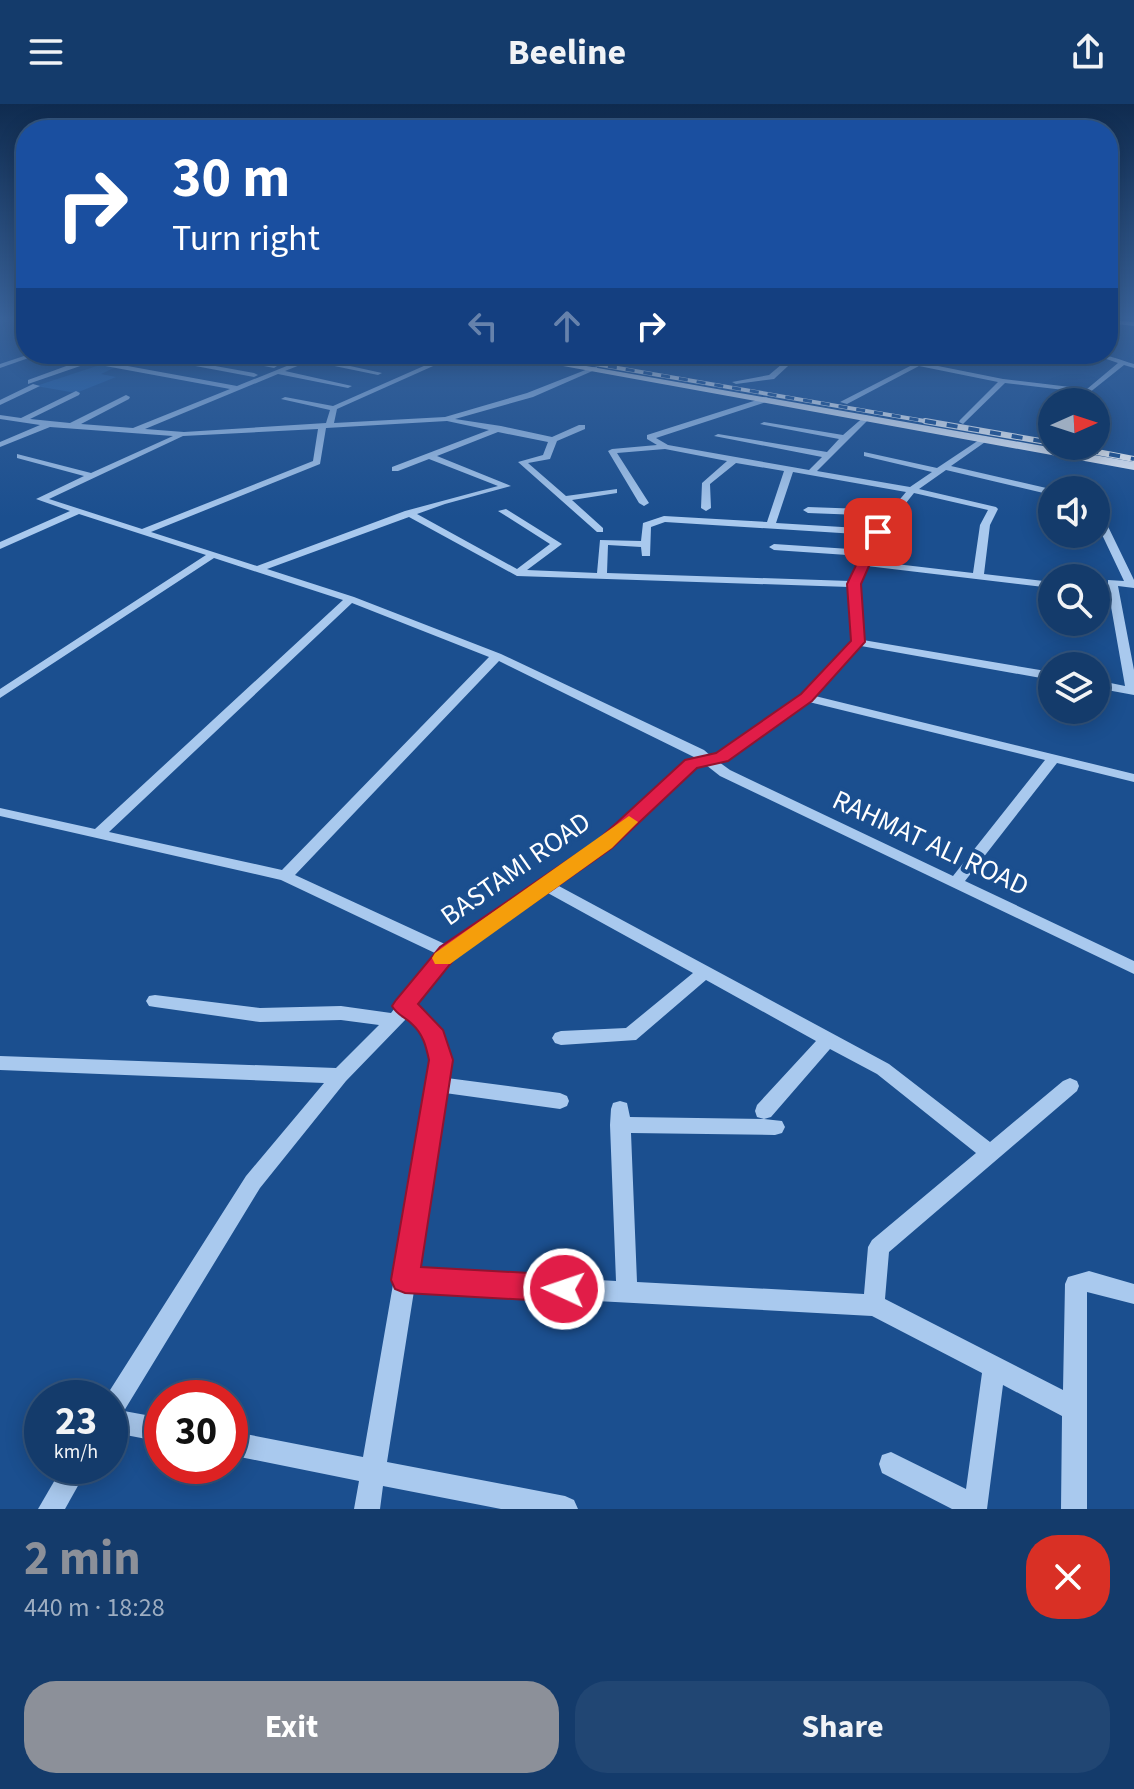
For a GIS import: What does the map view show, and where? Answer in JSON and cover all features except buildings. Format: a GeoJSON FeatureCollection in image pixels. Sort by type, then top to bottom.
{"type":"FeatureCollection","features":[{"type":"Feature","properties":{"kind":"main road"},"geometry":{"type":"LineString","coordinates":[[692,386],[1134,466]]}},
{"type":"Feature","properties":{"kind":"main road"},"geometry":{"type":"LineString","coordinates":[[755,386],[1038,436]]}},
{"type":"Feature","properties":{"kind":"main road"},"geometry":{"type":"LineString","coordinates":[[1110,450],[1134,454]]}},
{"type":"Feature","properties":{"kind":"street"},"geometry":{"type":"LineString","coordinates":[[0,403],[30,386]]}},
{"type":"Feature","properties":{"kind":"street"},"geometry":{"type":"LineString","coordinates":[[223,386],[237,388]]}},
{"type":"Feature","properties":{"kind":"street"},"geometry":{"type":"LineString","coordinates":[[131,431],[242,386]]}},
{"type":"Feature","properties":{"kind":"street"},"geometry":{"type":"LineString","coordinates":[[285,399],[334,408],[385,386]]}},
{"type":"Feature","properties":{"kind":"street"},"geometry":{"type":"LineString","coordinates":[[445,419],[553,386]]}},
{"type":"Feature","properties":{"kind":"street"},"geometry":{"type":"LineString","coordinates":[[844,402],[876,386]]}},
{"type":"Feature","properties":{"kind":"street"},"geometry":{"type":"LineString","coordinates":[[963,422],[999,386]]}},
{"type":"Feature","properties":{"kind":"street"},"geometry":{"type":"LineString","coordinates":[[1042,386],[1089,391],[1095,386]]}},
{"type":"Feature","properties":{"kind":"street"},"geometry":{"type":"LineString","coordinates":[[22,420],[76,393]]}},
{"type":"Feature","properties":{"kind":"street"},"geometry":{"type":"LineString","coordinates":[[71,426],[126,397]]}},
{"type":"Feature","properties":{"kind":"street"},"geometry":{"type":"LineString","coordinates":[[665,447],[650,437],[766,399]]}},
{"type":"Feature","properties":{"kind":"street"},"geometry":{"type":"LineString","coordinates":[[144,531],[317,462],[326,424],[334,408]]}},
{"type":"Feature","properties":{"kind":"street"},"geometry":{"type":"LineString","coordinates":[[0,417],[47,424],[184,434],[445,419],[553,440],[582,427]]}},
{"type":"Feature","properties":{"kind":"street"},"geometry":{"type":"LineString","coordinates":[[810,474],[866,417]]}},
{"type":"Feature","properties":{"kind":"street"},"geometry":{"type":"LineString","coordinates":[[0,445],[47,424]]}},
{"type":"Feature","properties":{"kind":"street"},"geometry":{"type":"LineString","coordinates":[[764,424],[845,438]]}},
{"type":"Feature","properties":{"kind":"street"},"geometry":{"type":"LineString","coordinates":[[395,469],[501,428]]}},
{"type":"Feature","properties":{"kind":"street"},"geometry":{"type":"LineString","coordinates":[[20,456],[92,476],[184,434]]}},
{"type":"Feature","properties":{"kind":"street"},"geometry":{"type":"LineString","coordinates":[[718,436],[828,455]]}},
{"type":"Feature","properties":{"kind":"street"},"geometry":{"type":"LineString","coordinates":[[985,438],[912,490],[878,532],[854,584],[858,642],[1038,674]]}},
{"type":"Feature","properties":{"kind":"street"},"geometry":{"type":"LineString","coordinates":[[553,440],[547,457],[522,462],[600,530]]}},
{"type":"Feature","properties":{"kind":"street"},"geometry":{"type":"LineString","coordinates":[[644,503],[612,451],[665,447],[912,490],[993,509],[985,525],[978,577]]}},
{"type":"Feature","properties":{"kind":"street"},"geometry":{"type":"LineString","coordinates":[[867,454],[1038,489]]}},
{"type":"Feature","properties":{"kind":"street"},"geometry":{"type":"LineString","coordinates":[[255,570],[408,513],[507,486],[432,457]]}},
{"type":"Feature","properties":{"kind":"street"},"geometry":{"type":"LineString","coordinates":[[706,508],[706,483],[734,460]]}},
{"type":"Feature","properties":{"kind":"street"},"geometry":{"type":"LineString","coordinates":[[771,525],[789,470]]}},
{"type":"Feature","properties":{"kind":"street","name":"RAHMAT ALI ROAD"},"geometry":{"type":"LineString","coordinates":[[92,476],[41,499],[144,531],[210,557],[350,599],[497,656],[699,753],[725,773],[1134,968]]}},
{"type":"Feature","properties":{"kind":"street"},"geometry":{"type":"LineString","coordinates":[[564,499],[614,491]]}},
{"type":"Feature","properties":{"kind":"street"},"geometry":{"type":"LineString","coordinates":[[808,510],[893,513]]}},
{"type":"Feature","properties":{"kind":"street"},"geometry":{"type":"LineString","coordinates":[[0,546],[79,511]]}},
{"type":"Feature","properties":{"kind":"street"},"geometry":{"type":"LineString","coordinates":[[503,511],[557,544],[517,573]]}},
{"type":"Feature","properties":{"kind":"street"},"geometry":{"type":"LineString","coordinates":[[408,513],[517,573],[854,584]]}},
{"type":"Feature","properties":{"kind":"street"},"geometry":{"type":"LineString","coordinates":[[602,575],[603,542],[646,549],[646,525],[664,519],[878,532]]}},
{"type":"Feature","properties":{"kind":"street"},"geometry":{"type":"LineString","coordinates":[[1110,540],[1132,584]]}},
{"type":"Feature","properties":{"kind":"street"},"geometry":{"type":"LineString","coordinates":[[774,547],[1038,583]]}},
{"type":"Feature","properties":{"kind":"street"},"geometry":{"type":"LineString","coordinates":[[0,694],[210,557]]}},
{"type":"Feature","properties":{"kind":"street"},"geometry":{"type":"LineString","coordinates":[[1110,687],[1133,691],[1112,582],[1132,584]]}},
{"type":"Feature","properties":{"kind":"street"},"geometry":{"type":"LineString","coordinates":[[1110,592],[1114,592]]}},
{"type":"Feature","properties":{"kind":"street"},"geometry":{"type":"LineString","coordinates":[[97,835],[350,599]]}},
{"type":"Feature","properties":{"kind":"street","name":"BASTAMI ROAD"},"geometry":{"type":"LineString","coordinates":[[128,1382],[253,1182],[448,952],[605,844],[692,764],[722,757],[807,698],[858,642]]}},
{"type":"Feature","properties":{"kind":"street"},"geometry":{"type":"LineString","coordinates":[[285,876],[497,656]]}},
{"type":"Feature","properties":{"kind":"street"},"geometry":{"type":"LineString","coordinates":[[807,698],[1134,778]]}},
{"type":"Feature","properties":{"kind":"street"},"geometry":{"type":"LineString","coordinates":[[956,883],[1052,760]]}},
{"type":"Feature","properties":{"kind":"street"},"geometry":{"type":"LineString","coordinates":[[0,812],[285,876],[448,952]]}},
{"type":"Feature","properties":{"kind":"street"},"geometry":{"type":"LineString","coordinates":[[545,885],[883,1069],[990,1153]]}},
{"type":"Feature","properties":{"kind":"street"},"geometry":{"type":"LineString","coordinates":[[561,1038],[630,1035],[705,972]]}},
{"type":"Feature","properties":{"kind":"street"},"geometry":{"type":"LineString","coordinates":[[155,1001],[260,1015],[399,1013],[420,1017],[435,1037],[441,1060],[367,1509]]}},
{"type":"Feature","properties":{"kind":"street"},"geometry":{"type":"LineString","coordinates":[[627,1292],[620,1117],[770,1119],[828,1039]]}},
{"type":"Feature","properties":{"kind":"street"},"geometry":{"type":"LineString","coordinates":[[0,1063],[340,1076]]}},
{"type":"Feature","properties":{"kind":"street"},"geometry":{"type":"LineString","coordinates":[[437,1084],[560,1101]]}},
{"type":"Feature","properties":{"kind":"street"},"geometry":{"type":"LineString","coordinates":[[874,1305],[879,1247],[1070,1086]]}},
{"type":"Feature","properties":{"kind":"street"},"geometry":{"type":"LineString","coordinates":[[405,1280],[874,1305],[1074,1409]]}},
{"type":"Feature","properties":{"kind":"street"},"geometry":{"type":"LineString","coordinates":[[1074,1509],[1076,1284],[1089,1281],[1134,1294]]}},
{"type":"Feature","properties":{"kind":"street"},"geometry":{"type":"LineString","coordinates":[[891,1464],[967,1503],[976,1504],[994,1368]]}},
{"type":"Feature","properties":{"kind":"street"},"geometry":{"type":"LineString","coordinates":[[248,1446],[565,1509]]}},
{"type":"Feature","properties":{"kind":"street"},"geometry":{"type":"LineString","coordinates":[[51,1509],[66,1484]]}},
{"type":"Feature","properties":{"kind":"shaded area"},"geometry":{"type":"Polygon","coordinates":[[[37,386],[95,386],[76,393],[37,386]]]}},
{"type":"Feature","properties":{"kind":"railway"},"geometry":{"type":"LineString","coordinates":[[720,386],[936,423]]}},
{"type":"Feature","properties":{"kind":"railway"},"geometry":{"type":"LineString","coordinates":[[925,421],[1038,441]]}},
{"type":"Feature","properties":{"kind":"railway"},"geometry":{"type":"LineString","coordinates":[[1110,454],[1134,459]]}},
{"type":"Feature","properties":{"kind":"slow traffic"},"geometry":{"type":"LineString","coordinates":[[443,958],[605,844],[629,822]]}},
{"type":"Feature","properties":{"kind":"route"},"geometry":{"type":"LineString","coordinates":[[564,1289],[405,1280],[441,1060],[435,1037],[420,1017],[404,1006],[448,952],[605,844],[692,764],[722,757],[807,698],[858,642],[854,584],[878,532]]}}]}
